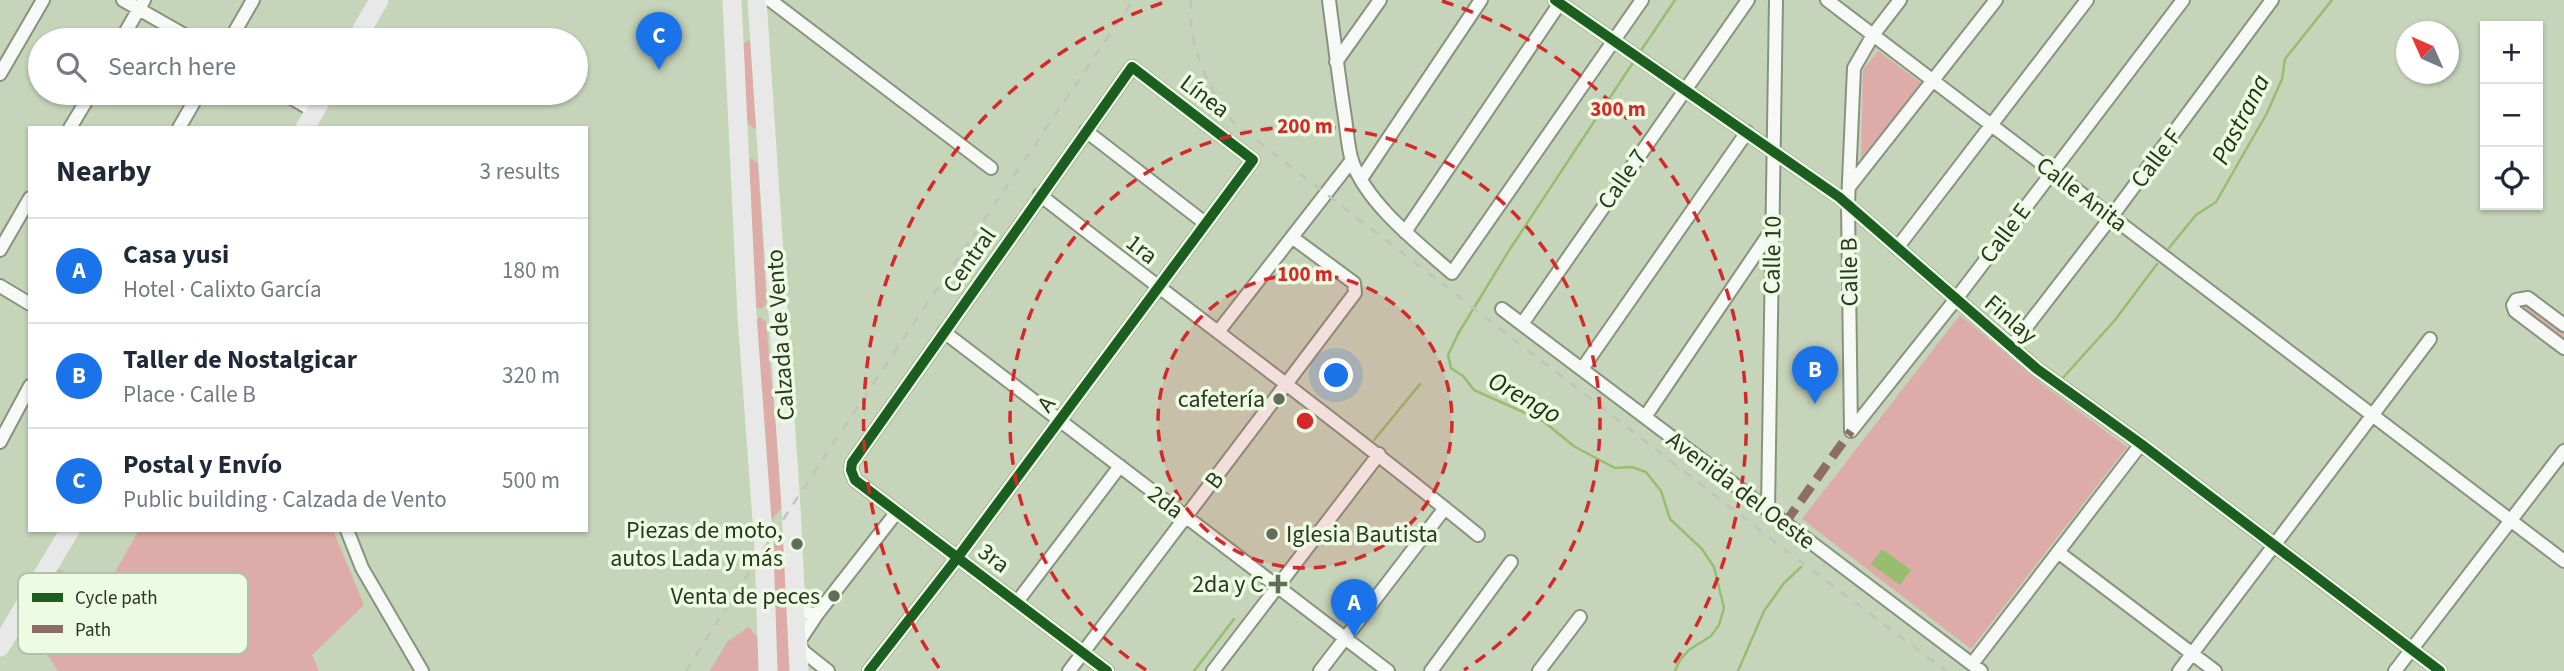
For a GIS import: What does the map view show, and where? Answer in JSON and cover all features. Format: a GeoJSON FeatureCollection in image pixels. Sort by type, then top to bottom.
{"type":"FeatureCollection","features":[{"type":"Feature","properties":{"kind":"main road"},"geometry":{"type":"LineString","coordinates":[[363,28],[379,0]]}},
{"type":"Feature","properties":{"kind":"main road","name":"Calzada de Vento"},"geometry":{"type":"LineString","coordinates":[[732,0],[747,316],[764,547],[768,671]]}},
{"type":"Feature","properties":{"kind":"main road","name":"Calzada de Vento"},"geometry":{"type":"LineString","coordinates":[[757,0],[799,671]]}},
{"type":"Feature","properties":{"kind":"main road"},"geometry":{"type":"LineString","coordinates":[[306,126],[318,105]]}},
{"type":"Feature","properties":{"kind":"main road"},"geometry":{"type":"LineString","coordinates":[[738,144],[766,145]]}},
{"type":"Feature","properties":{"kind":"main road"},"geometry":{"type":"LineString","coordinates":[[747,316],[778,313]]}},
{"type":"Feature","properties":{"kind":"main road"},"geometry":{"type":"LineString","coordinates":[[44,573],[69,532]]}},
{"type":"Feature","properties":{"kind":"main road"},"geometry":{"type":"LineString","coordinates":[[0,647],[18,617]]}},
{"type":"Feature","properties":{"kind":"street"},"geometry":{"type":"LineString","coordinates":[[0,74],[43,0]]}},
{"type":"Feature","properties":{"kind":"street"},"geometry":{"type":"LineString","coordinates":[[124,0],[142,5],[176,28]]}},
{"type":"Feature","properties":{"kind":"street"},"geometry":{"type":"LineString","coordinates":[[237,28],[253,0]]}},
{"type":"Feature","properties":{"kind":"street"},"geometry":{"type":"LineString","coordinates":[[770,0],[991,168]]}},
{"type":"Feature","properties":{"kind":"street"},"geometry":{"type":"LineString","coordinates":[[1329,0],[1352,160],[1361,179],[1383,209],[1452,273],[1642,0]]}},
{"type":"Feature","properties":{"kind":"street"},"geometry":{"type":"LineString","coordinates":[[1336,62],[1380,0]]}},
{"type":"Feature","properties":{"kind":"street"},"geometry":{"type":"LineString","coordinates":[[1361,179],[1482,0]]}},
{"type":"Feature","properties":{"kind":"street","name":"Calle 7"},"geometry":{"type":"LineString","coordinates":[[1521,324],[1748,0]]}},
{"type":"Feature","properties":{"kind":"street","name":"Calle 10"},"geometry":{"type":"LineString","coordinates":[[1769,510],[1776,0]]}},
{"type":"Feature","properties":{"kind":"street","name":"Calle Anita"},"geometry":{"type":"LineString","coordinates":[[1827,0],[2564,562]]}},
{"type":"Feature","properties":{"kind":"street","name":"Calle B"},"geometry":{"type":"LineString","coordinates":[[1851,431],[1845,196],[1854,68],[1873,36],[1900,0]]}},
{"type":"Feature","properties":{"kind":"street"},"geometry":{"type":"LineString","coordinates":[[1845,196],[1996,0]]}},
{"type":"Feature","properties":{"kind":"street"},"geometry":{"type":"LineString","coordinates":[[1897,248],[2087,0]]}},
{"type":"Feature","properties":{"kind":"street","name":"Calle E"},"geometry":{"type":"LineString","coordinates":[[1851,431],[1956,299],[2183,0]]}},
{"type":"Feature","properties":{"kind":"street","name":"Calle F"},"geometry":{"type":"LineString","coordinates":[[2011,347],[2272,0]]}},
{"type":"Feature","properties":{"kind":"street"},"geometry":{"type":"LineString","coordinates":[[1405,232],[1559,1]]}},
{"type":"Feature","properties":{"kind":"street","name":"Finlay"},"geometry":{"type":"LineString","coordinates":[[1559,1],[1775,152],[1845,196],[1897,248],[2011,347],[2440,671]]}},
{"type":"Feature","properties":{"kind":"street"},"geometry":{"type":"LineString","coordinates":[[128,28],[142,5]]}},
{"type":"Feature","properties":{"kind":"street","name":"Central"},"geometry":{"type":"LineString","coordinates":[[855,480],[852,463],[1132,67]]}},
{"type":"Feature","properties":{"kind":"street","name":"Línea"},"geometry":{"type":"LineString","coordinates":[[1132,67],[1252,159]]}},
{"type":"Feature","properties":{"kind":"street"},"geometry":{"type":"LineString","coordinates":[[71,126],[84,105]]}},
{"type":"Feature","properties":{"kind":"street"},"geometry":{"type":"LineString","coordinates":[[180,126],[192,105]]}},
{"type":"Feature","properties":{"kind":"street"},"geometry":{"type":"LineString","coordinates":[[304,105],[314,111]]}},
{"type":"Feature","properties":{"kind":"street"},"geometry":{"type":"LineString","coordinates":[[1086,131],[1205,223]]}},
{"type":"Feature","properties":{"kind":"street"},"geometry":{"type":"LineString","coordinates":[[1581,369],[1747,132]]}},
{"type":"Feature","properties":{"kind":"street","name":"A"},"geometry":{"type":"LineString","coordinates":[[869,671],[1159,289],[1252,159]]}},
{"type":"Feature","properties":{"kind":"street"},"geometry":{"type":"LineString","coordinates":[[1218,332],[1352,160]]}},
{"type":"Feature","properties":{"kind":"street","name":"1ra"},"geometry":{"type":"LineString","coordinates":[[1040,195],[1159,289],[1379,454],[1478,535]]}},
{"type":"Feature","properties":{"kind":"street"},"geometry":{"type":"LineString","coordinates":[[0,250],[28,201]]}},
{"type":"Feature","properties":{"kind":"street"},"geometry":{"type":"LineString","coordinates":[[1645,418],[1772,231]]}},
{"type":"Feature","properties":{"kind":"street","name":"B"},"geometry":{"type":"LineString","coordinates":[[1069,671],[1354,293],[1354,283],[1293,238]]}},
{"type":"Feature","properties":{"kind":"street"},"geometry":{"type":"LineString","coordinates":[[0,286],[28,303]]}},
{"type":"Feature","properties":{"kind":"street"},"geometry":{"type":"LineString","coordinates":[[2564,326],[2528,298],[2516,300],[2513,305],[2515,311],[2564,348]]}},
{"type":"Feature","properties":{"kind":"street","name":"Avenida del Oeste"},"geometry":{"type":"LineString","coordinates":[[1502,309],[1976,668]]}},
{"type":"Feature","properties":{"kind":"street","name":"2da"},"geometry":{"type":"LineString","coordinates":[[944,332],[1388,671]]}},
{"type":"Feature","properties":{"kind":"street"},"geometry":{"type":"LineString","coordinates":[[2179,671],[2430,339]]}},
{"type":"Feature","properties":{"kind":"street"},"geometry":{"type":"LineString","coordinates":[[0,442],[28,390]]}},
{"type":"Feature","properties":{"kind":"street"},"geometry":{"type":"LineString","coordinates":[[1976,668],[2058,552],[2141,444]]}},
{"type":"Feature","properties":{"kind":"street"},"geometry":{"type":"LineString","coordinates":[[2395,671],[2564,451]]}},
{"type":"Feature","properties":{"kind":"street"},"geometry":{"type":"LineString","coordinates":[[1213,671],[1379,454]]}},
{"type":"Feature","properties":{"kind":"street"},"geometry":{"type":"LineString","coordinates":[[1017,602],[1120,466]]}},
{"type":"Feature","properties":{"kind":"street","name":"3ra"},"geometry":{"type":"LineString","coordinates":[[855,480],[895,513],[958,557],[1107,671]]}},
{"type":"Feature","properties":{"kind":"street"},"geometry":{"type":"LineString","coordinates":[[1321,671],[1445,508]]}},
{"type":"Feature","properties":{"kind":"street"},"geometry":{"type":"LineString","coordinates":[[828,671],[804,652],[798,643],[895,513]]}},
{"type":"Feature","properties":{"kind":"street"},"geometry":{"type":"LineString","coordinates":[[348,532],[362,568],[422,671]]}},
{"type":"Feature","properties":{"kind":"street"},"geometry":{"type":"LineString","coordinates":[[2058,552],[2215,671]]}},
{"type":"Feature","properties":{"kind":"street"},"geometry":{"type":"LineString","coordinates":[[1431,671],[1511,562]]}},
{"type":"Feature","properties":{"kind":"street"},"geometry":{"type":"LineString","coordinates":[[795,601],[810,614],[818,613]]}},
{"type":"Feature","properties":{"kind":"street"},"geometry":{"type":"LineString","coordinates":[[1539,671],[1580,617]]}},
{"type":"Feature","properties":{"kind":"shaded area"},"geometry":{"type":"Polygon","coordinates":[[[752,41],[758,127],[754,129],[747,123],[743,44],[752,41]]]}},
{"type":"Feature","properties":{"kind":"shaded area"},"geometry":{"type":"Polygon","coordinates":[[[1878,51],[1923,84],[1861,162],[1863,70],[1878,51]]]}},
{"type":"Feature","properties":{"kind":"shaded area"},"geometry":{"type":"Polygon","coordinates":[[[752,159],[758,164],[766,294],[766,305],[761,309],[755,307],[753,302],[747,160],[752,159]]]}},
{"type":"Feature","properties":{"kind":"shaded area"},"geometry":{"type":"Polygon","coordinates":[[[2526,302],[2564,331],[2564,342],[2521,309],[2526,302]]]}},
{"type":"Feature","properties":{"kind":"shaded area"},"geometry":{"type":"Polygon","coordinates":[[[1960,315],[2042,384],[2127,447],[1971,649],[1802,519],[1960,315]]]}},
{"type":"Feature","properties":{"kind":"shaded area"},"geometry":{"type":"Polygon","coordinates":[[[760,317],[766,322],[783,506],[768,524],[754,322],[760,317]]]}},
{"type":"Feature","properties":{"kind":"shaded area"},"geometry":{"type":"Polygon","coordinates":[[[791,519],[799,671],[768,671],[764,561],[791,519]]]}},
{"type":"Feature","properties":{"kind":"shaded area"},"geometry":{"type":"Polygon","coordinates":[[[138,532],[334,532],[364,605],[312,655],[319,671],[58,671],[46,654],[248,654],[248,573],[115,573],[138,532]]]}},
{"type":"Feature","properties":{"kind":"shaded area"},"geometry":{"type":"Polygon","coordinates":[[[1882,549],[1911,570],[1900,585],[1871,564],[1882,549]]]}},
{"type":"Feature","properties":{"kind":"shaded area"},"geometry":{"type":"Polygon","coordinates":[[[56,568],[67,573],[53,573],[56,568]]]}},
{"type":"Feature","properties":{"kind":"shaded area"},"geometry":{"type":"Polygon","coordinates":[[[749,627],[761,642],[759,671],[710,671],[727,642],[749,627]]]}},
{"type":"Feature","properties":{"kind":"waterway","name":"Orengo"},"geometry":{"type":"LineString","coordinates":[[1640,52],[1675,0]]}},
{"type":"Feature","properties":{"kind":"waterway","name":"Pastrana"},"geometry":{"type":"LineString","coordinates":[[2169,248],[2196,215],[2216,202],[2267,113],[2282,79],[2285,59],[2332,0]]}},
{"type":"Feature","properties":{"kind":"waterway","name":"Orengo"},"geometry":{"type":"LineString","coordinates":[[1634,61],[1508,252],[1448,355],[1451,368],[1463,376],[1474,390],[1543,421],[1575,447],[1615,468],[1632,467],[1646,472],[1661,491],[1670,519],[1702,549],[1714,567],[1724,608],[1719,625],[1711,636],[1689,650],[1675,671]]}},
{"type":"Feature","properties":{"kind":"waterway","name":"Pastrana"},"geometry":{"type":"LineString","coordinates":[[2061,380],[2115,320],[2157,264]]}},
{"type":"Feature","properties":{"kind":"waterway"},"geometry":{"type":"LineString","coordinates":[[1374,440],[1420,384]]}},
{"type":"Feature","properties":{"kind":"waterway","name":"Pastrana"},"geometry":{"type":"LineString","coordinates":[[1738,671],[1764,611],[1784,583],[1801,567]]}},
{"type":"Feature","properties":{"kind":"waterway"},"geometry":{"type":"LineString","coordinates":[[1194,671],[1234,619]]}},
{"type":"Feature","properties":{"kind":"railway"},"geometry":{"type":"LineString","coordinates":[[686,671],[851,417],[1133,0]]}},
{"type":"Feature","properties":{"kind":"railway"},"geometry":{"type":"LineString","coordinates":[[1191,0],[1191,30],[1198,57],[1213,91],[1232,121],[1946,671]]}},
{"type":"Feature","properties":{"kind":"marked path"},"geometry":{"type":"LineString","coordinates":[[1785,523],[1851,431]]}},
{"type":"Feature","properties":{"kind":"cycle path"},"geometry":{"type":"LineString","coordinates":[[1555,0],[1839,197],[2037,369],[2141,444],[2440,671]]}},
{"type":"Feature","properties":{"kind":"cycle path"},"geometry":{"type":"LineString","coordinates":[[869,671],[958,557],[1253,160],[1132,67],[852,463],[851,470],[855,480],[1107,671]]}},
{"type":"Feature","properties":{"kind":"place","name":"Postal y Envío"},"geometry":{"type":"Point","coordinates":[659,70]}},
{"type":"Feature","properties":{"kind":"place","name":"cafetería"},"geometry":{"type":"Point","coordinates":[1279,399]}},
{"type":"Feature","properties":{"kind":"place","name":"Taller de Nostalgicar"},"geometry":{"type":"Point","coordinates":[1815,404]}},
{"type":"Feature","properties":{"kind":"place","name":"Iglesia Bautista"},"geometry":{"type":"Point","coordinates":[1272,534]}},
{"type":"Feature","properties":{"kind":"place","name":"Piezas de moto, autos Lada y más"},"geometry":{"type":"Point","coordinates":[797,544]}},
{"type":"Feature","properties":{"kind":"place","name":"2da y C"},"geometry":{"type":"Point","coordinates":[1278,584]}},
{"type":"Feature","properties":{"kind":"place","name":"Venta de peces"},"geometry":{"type":"Point","coordinates":[834,596]}},
{"type":"Feature","properties":{"kind":"place","name":"Casa yusi"},"geometry":{"type":"Point","coordinates":[1354,637]}}]}
